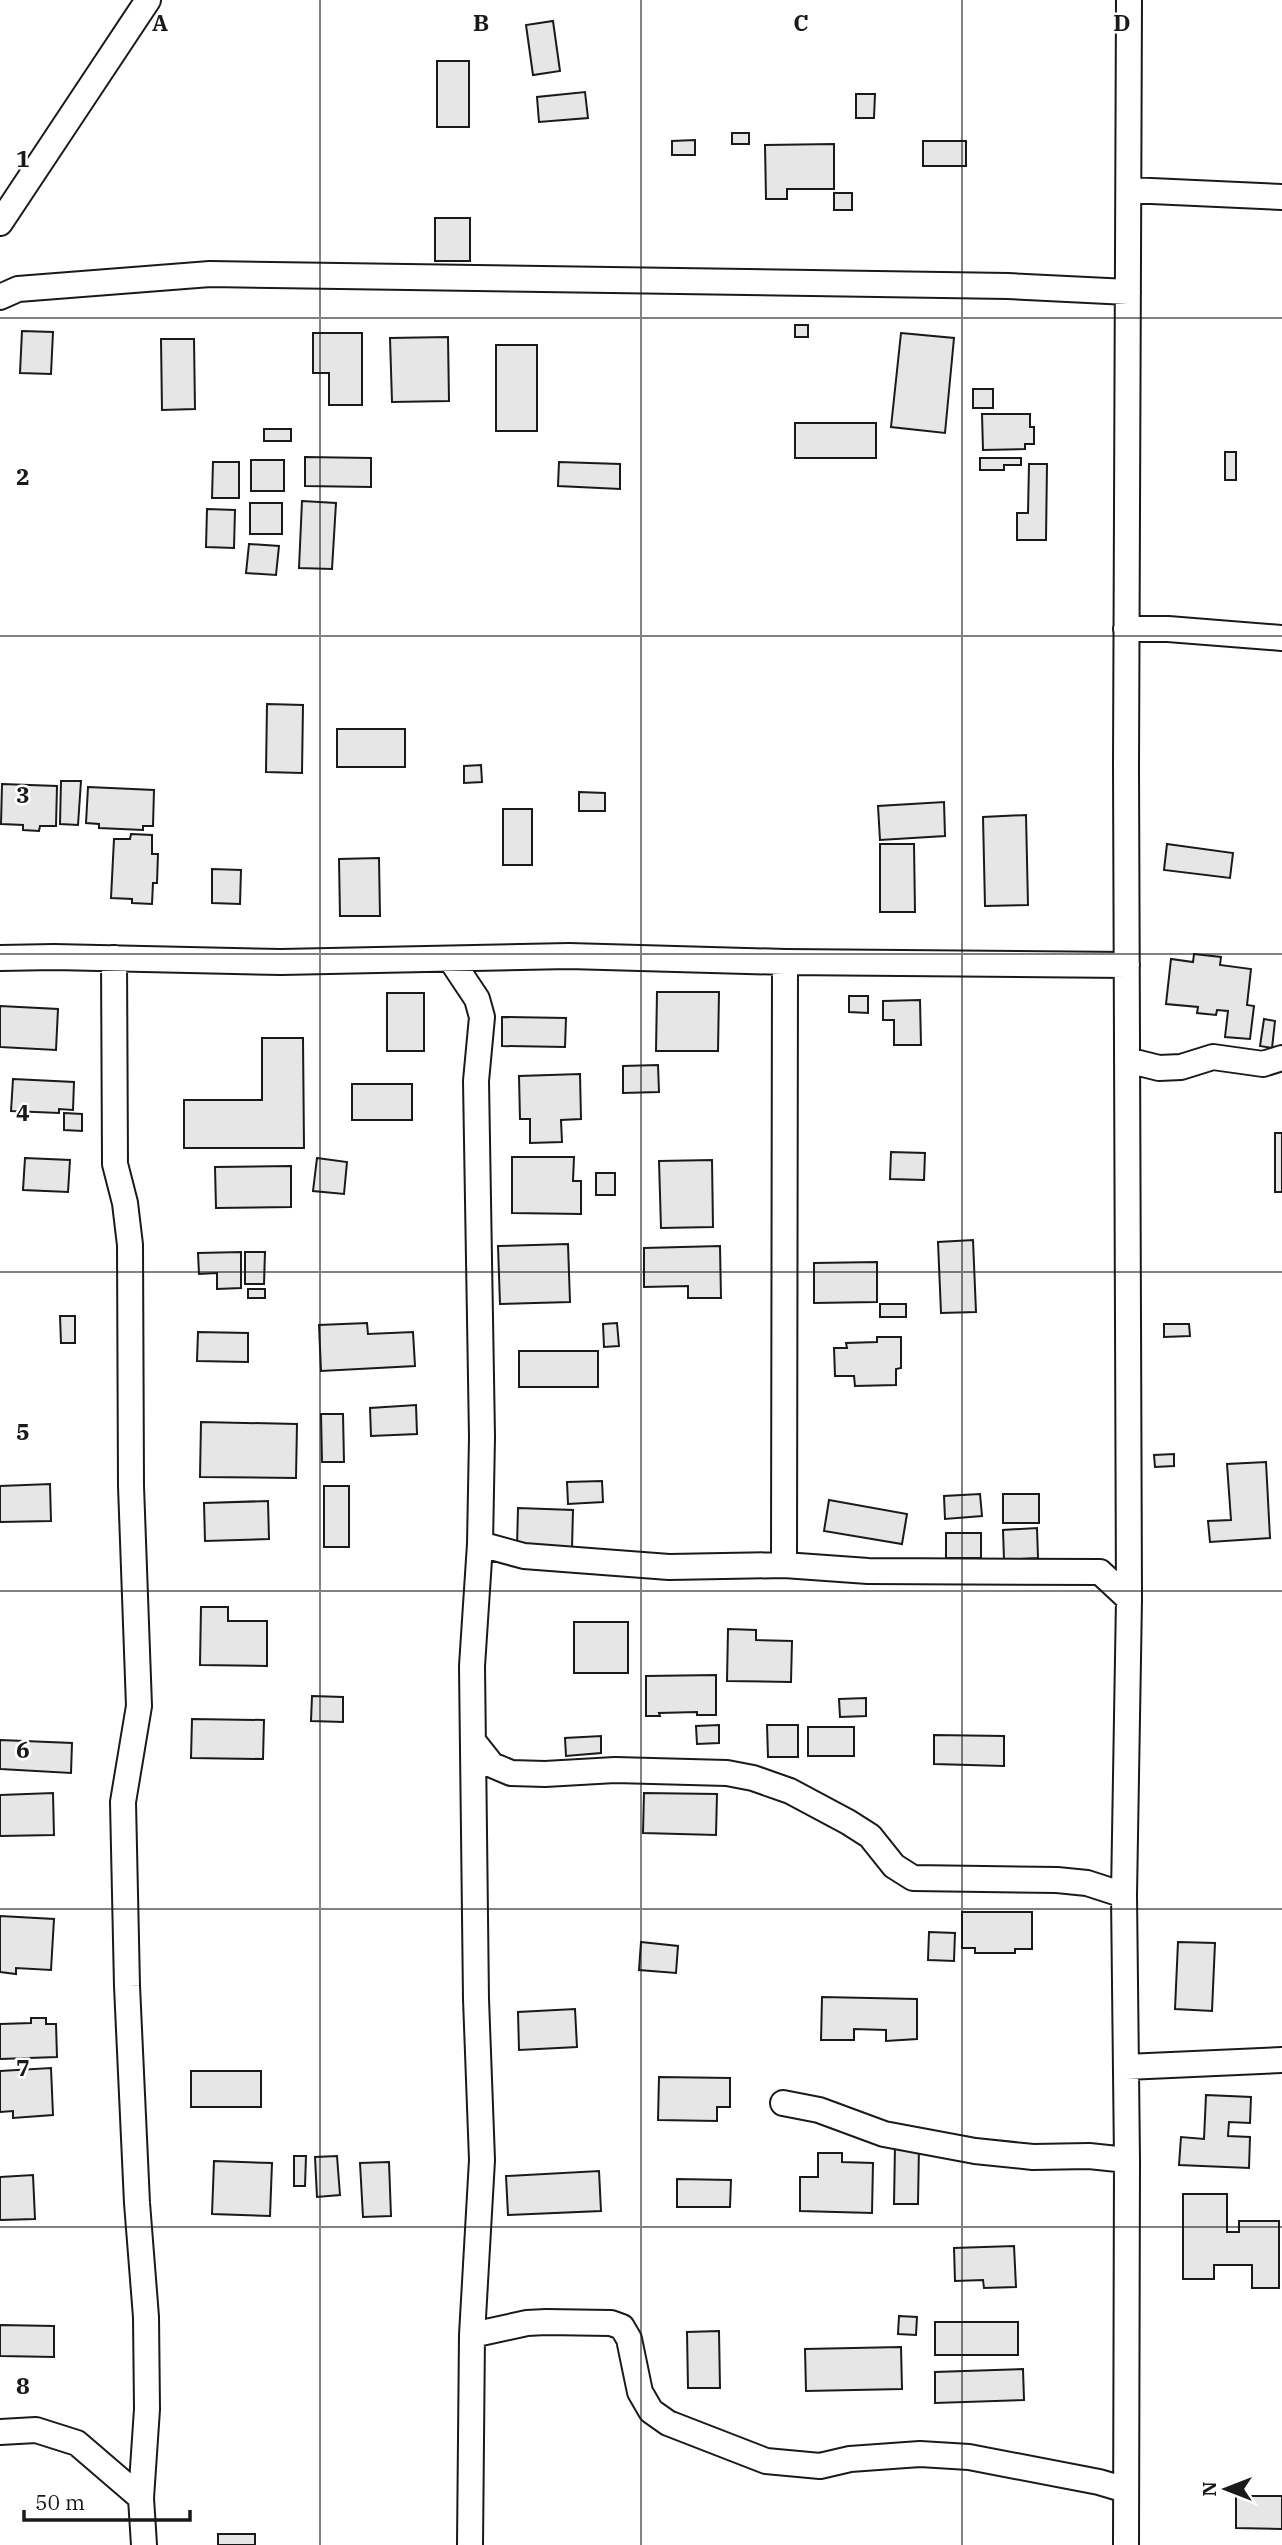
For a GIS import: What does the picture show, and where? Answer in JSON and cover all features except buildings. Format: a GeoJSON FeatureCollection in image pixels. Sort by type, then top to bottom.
{"type":"FeatureCollection","features":[{"type":"Feature","properties":{"kind":"street"},"geometry":{"type":"LineString","coordinates":[[0,223],[148,0]]}},
{"type":"Feature","properties":{"kind":"street"},"geometry":{"type":"LineString","coordinates":[[1126,2545],[1125,1895],[1129,1599],[1126,629],[1129,0]]}},
{"type":"Feature","properties":{"kind":"street"},"geometry":{"type":"LineString","coordinates":[[1129,190],[1282,197]]}},
{"type":"Feature","properties":{"kind":"street"},"geometry":{"type":"LineString","coordinates":[[0,297],[18,289],[210,274],[1008,286],[1128,292]]}},
{"type":"Feature","properties":{"kind":"street"},"geometry":{"type":"LineString","coordinates":[[1126,629],[1282,638]]}},
{"type":"Feature","properties":{"kind":"street"},"geometry":{"type":"LineString","coordinates":[[0,958],[281,962],[569,956],[785,962],[1127,965]]}},
{"type":"Feature","properties":{"kind":"street"},"geometry":{"type":"LineString","coordinates":[[114,958],[115,1164],[125,1203],[130,1245],[131,1486],[139,1706],[123,1802],[127,1986],[146,2317],[148,2409],[141,2498],[144,2545]]}},
{"type":"Feature","properties":{"kind":"street"},"geometry":{"type":"LineString","coordinates":[[451,960],[477,999],[482,1017],[477,1082],[482,1437],[480,1544],[472,1666],[482,2160],[472,2335],[470,2545]]}},
{"type":"Feature","properties":{"kind":"street"},"geometry":{"type":"LineString","coordinates":[[784,1565],[785,962]]}},
{"type":"Feature","properties":{"kind":"street"},"geometry":{"type":"LineString","coordinates":[[1127,1060],[1159,1068],[1181,1067],[1213,1057],[1263,1064],[1282,1058]]}},
{"type":"Feature","properties":{"kind":"street"},"geometry":{"type":"LineString","coordinates":[[480,1544],[524,1556],[669,1567],[784,1565],[868,1571],[1100,1572],[1129,1599]]}},
{"type":"Feature","properties":{"kind":"street"},"geometry":{"type":"LineString","coordinates":[[474,1741],[492,1765],[511,1773],[615,1770],[727,1773],[753,1778],[790,1791],[848,1822],[870,1836],[894,1866],[913,1878],[1077,1882],[1125,1895]]}},
{"type":"Feature","properties":{"kind":"street"},"geometry":{"type":"LineString","coordinates":[[1126,2067],[1282,2060]]}},
{"type":"Feature","properties":{"kind":"street"},"geometry":{"type":"LineString","coordinates":[[783,2103],[819,2110],[884,2134],[975,2151],[1033,2157],[1089,2156],[1127,2160]]}},
{"type":"Feature","properties":{"kind":"street"},"geometry":{"type":"LineString","coordinates":[[472,2335],[527,2323],[611,2323],[622,2327],[629,2339],[640,2392],[651,2412],[668,2423],[766,2461],[820,2466],[850,2459],[919,2455],[969,2457],[1099,2482],[1126,2490]]}},
{"type":"Feature","properties":{"kind":"street"},"geometry":{"type":"LineString","coordinates":[[0,2432],[36,2430],[77,2443],[141,2498]]}}]}
